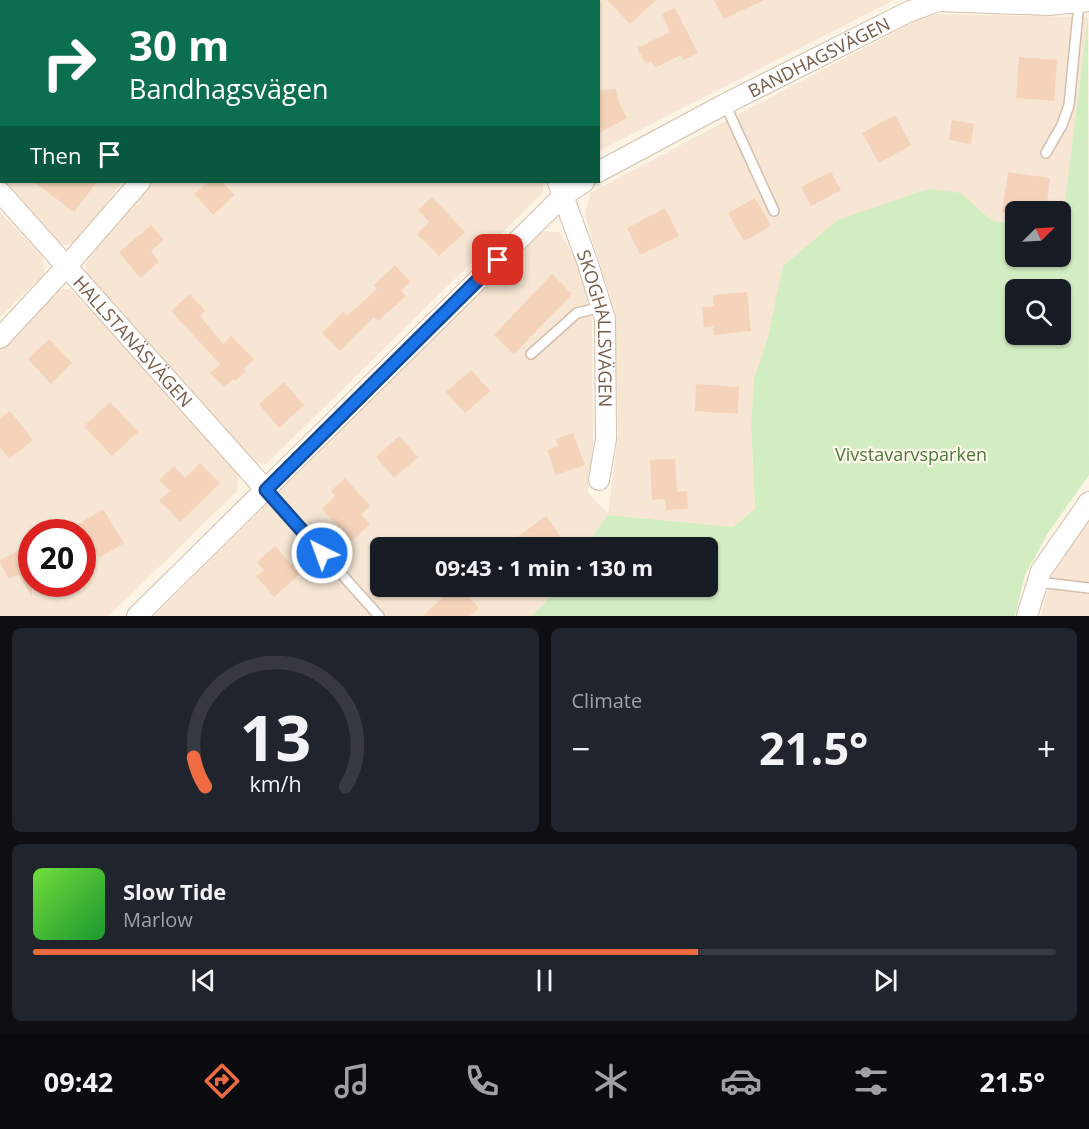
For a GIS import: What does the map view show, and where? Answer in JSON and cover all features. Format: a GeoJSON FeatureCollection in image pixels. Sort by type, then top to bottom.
{"type":"FeatureCollection","features":[{"type":"Feature","properties":{"kind":"street","name":"BANDHAGSVÄGEN"},"geometry":{"type":"LineString","coordinates":[[600,171],[725,104],[908,12],[938,1],[1048,5],[1084,2]]}},
{"type":"Feature","properties":{"kind":"street"},"geometry":{"type":"LineString","coordinates":[[0,338],[139,183]]}},
{"type":"Feature","properties":{"kind":"street"},"geometry":{"type":"LineString","coordinates":[[137,616],[266,490],[561,188],[580,183]]}},
{"type":"Feature","properties":{"kind":"street","name":"SKOGHALLSVÄGEN"},"geometry":{"type":"LineString","coordinates":[[561,188],[605,319],[606,439],[599,480]]}},
{"type":"Feature","properties":{"kind":"street","name":"HALLSTANÄSVÄGEN"},"geometry":{"type":"LineString","coordinates":[[0,192],[266,490]]}},
{"type":"Feature","properties":{"kind":"street"},"geometry":{"type":"LineString","coordinates":[[1027,616],[1041,571],[1089,502]]}},
{"type":"Feature","properties":{"kind":"lane"},"geometry":{"type":"LineString","coordinates":[[1046,153],[1062,125],[1069,105],[1084,2]]}},
{"type":"Feature","properties":{"kind":"lane"},"geometry":{"type":"LineString","coordinates":[[725,104],[774,211]]}},
{"type":"Feature","properties":{"kind":"lane"},"geometry":{"type":"LineString","coordinates":[[531,354],[576,312],[602,307]]}},
{"type":"Feature","properties":{"kind":"lane"},"geometry":{"type":"LineString","coordinates":[[266,490],[379,616]]}},
{"type":"Feature","properties":{"kind":"lane"},"geometry":{"type":"LineString","coordinates":[[1037,582],[1089,588]]}},
{"type":"Feature","properties":{"kind":"shaded area"},"geometry":{"type":"Polygon","coordinates":[[[600,0],[894,0],[600,150],[600,0]]]}},
{"type":"Feature","properties":{"kind":"shaded area"},"geometry":{"type":"Polygon","coordinates":[[[928,14],[1088,17],[1065,201],[1005,201],[1005,223],[991,220],[961,193],[768,337],[754,380],[751,425],[755,509],[733,527],[609,515],[592,537],[370,537],[370,597],[549,597],[531,616],[154,616],[542,231],[560,232],[580,268],[592,321],[593,448],[588,493],[608,514],[618,434],[615,313],[585,216],[590,193],[928,14]]]}},
{"type":"Feature","properties":{"kind":"shaded area"},"geometry":{"type":"Polygon","coordinates":[[[1,183],[121,183],[76,244],[57,246],[1,183]]]}},
{"type":"Feature","properties":{"kind":"shaded area"},"geometry":{"type":"Polygon","coordinates":[[[145,183],[544,183],[542,194],[266,464],[252,462],[86,279],[86,263],[145,183]]]}},
{"type":"Feature","properties":{"kind":"shaded area"},"geometry":{"type":"Polygon","coordinates":[[[0,212],[43,257],[44,275],[0,317],[0,212]]]}},
{"type":"Feature","properties":{"kind":"shaded area"},"geometry":{"type":"Polygon","coordinates":[[[70,289],[239,469],[237,491],[107,616],[0,616],[0,349],[58,290],[70,289]]]}},
{"type":"Feature","properties":{"kind":"shaded area"},"geometry":{"type":"Polygon","coordinates":[[[1089,514],[1089,616],[1041,616],[1056,561],[1089,514]]]}},
{"type":"Feature","properties":{"kind":"green space","name":"Vivstavarvsparken"},"geometry":{"type":"Polygon","coordinates":[[[1088,17],[1089,475],[1048,533],[1025,575],[1015,616],[531,616],[549,597],[718,597],[718,537],[592,537],[608,515],[733,527],[755,509],[751,425],[754,379],[768,337],[783,266],[838,220],[928,189],[961,193],[991,220],[1005,223],[1005,267],[1071,267],[1071,201],[1065,201],[1088,17]]]}},
{"type":"Feature","properties":{"kind":"building"},"geometry":{"type":"Polygon","coordinates":[[[607,0],[656,0],[630,24],[607,0]]]}},
{"type":"Feature","properties":{"kind":"building"},"geometry":{"type":"Polygon","coordinates":[[[714,0],[764,0],[724,19],[714,0]]]}},
{"type":"Feature","properties":{"kind":"building"},"geometry":{"type":"Polygon","coordinates":[[[675,8],[698,53],[683,60],[681,55],[655,68],[651,61],[646,64],[637,48],[670,32],[662,14],[675,8]]]}},
{"type":"Feature","properties":{"kind":"building"},"geometry":{"type":"Polygon","coordinates":[[[1019,57],[1057,60],[1054,101],[1016,98],[1019,57]]]}},
{"type":"Feature","properties":{"kind":"building"},"geometry":{"type":"Polygon","coordinates":[[[616,89],[618,100],[627,118],[600,132],[600,91],[616,89]]]}},
{"type":"Feature","properties":{"kind":"building"},"geometry":{"type":"Polygon","coordinates":[[[895,115],[911,145],[879,163],[862,133],[895,115]]]}},
{"type":"Feature","properties":{"kind":"building"},"geometry":{"type":"Polygon","coordinates":[[[952,120],[974,124],[971,144],[949,140],[952,120]]]}},
{"type":"Feature","properties":{"kind":"building"},"geometry":{"type":"Polygon","coordinates":[[[831,172],[841,190],[811,206],[801,187],[831,172]]]}},
{"type":"Feature","properties":{"kind":"building"},"geometry":{"type":"Polygon","coordinates":[[[1008,172],[1050,178],[1047,201],[1005,201],[1005,212],[1002,212],[1008,172]]]}},
{"type":"Feature","properties":{"kind":"building"},"geometry":{"type":"Polygon","coordinates":[[[35,183],[96,183],[74,212],[35,183]]]}},
{"type":"Feature","properties":{"kind":"building"},"geometry":{"type":"Polygon","coordinates":[[[207,183],[223,183],[235,195],[213,215],[194,194],[207,183]]]}},
{"type":"Feature","properties":{"kind":"building"},"geometry":{"type":"Polygon","coordinates":[[[432,197],[465,232],[439,256],[417,234],[429,222],[418,210],[432,197]]]}},
{"type":"Feature","properties":{"kind":"building"},"geometry":{"type":"Polygon","coordinates":[[[755,198],[771,226],[744,241],[728,213],[755,198]]]}},
{"type":"Feature","properties":{"kind":"building"},"geometry":{"type":"Polygon","coordinates":[[[665,208],[679,236],[640,255],[627,228],[665,208]]]}},
{"type":"Feature","properties":{"kind":"building"},"geometry":{"type":"Polygon","coordinates":[[[151,225],[164,240],[151,251],[159,262],[140,278],[119,252],[151,225]]]}},
{"type":"Feature","properties":{"kind":"building"},"geometry":{"type":"Polygon","coordinates":[[[395,265],[410,282],[401,290],[406,296],[378,321],[374,317],[340,351],[322,333],[343,312],[347,316],[377,289],[374,285],[395,265]]]}},
{"type":"Feature","properties":{"kind":"building"},"geometry":{"type":"Polygon","coordinates":[[[552,274],[572,294],[514,354],[494,335],[552,274]]]}},
{"type":"Feature","properties":{"kind":"building"},"geometry":{"type":"Polygon","coordinates":[[[747,292],[751,331],[714,335],[713,326],[704,327],[702,307],[714,306],[713,295],[747,292]]]}},
{"type":"Feature","properties":{"kind":"building"},"geometry":{"type":"Polygon","coordinates":[[[190,294],[205,311],[200,316],[223,344],[231,336],[254,359],[244,369],[246,371],[224,387],[210,373],[220,364],[171,311],[190,294]]]}},
{"type":"Feature","properties":{"kind":"building"},"geometry":{"type":"Polygon","coordinates":[[[49,339],[72,363],[51,384],[28,359],[49,339]]]}},
{"type":"Feature","properties":{"kind":"building"},"geometry":{"type":"Polygon","coordinates":[[[471,370],[490,391],[465,413],[446,392],[471,370]]]}},
{"type":"Feature","properties":{"kind":"building"},"geometry":{"type":"Polygon","coordinates":[[[284,382],[304,405],[279,428],[259,404],[284,382]]]}},
{"type":"Feature","properties":{"kind":"building"},"geometry":{"type":"Polygon","coordinates":[[[696,384],[739,387],[738,414],[695,411],[696,384]]]}},
{"type":"Feature","properties":{"kind":"building"},"geometry":{"type":"Polygon","coordinates":[[[110,402],[138,432],[112,456],[84,426],[110,402]]]}},
{"type":"Feature","properties":{"kind":"building"},"geometry":{"type":"Polygon","coordinates":[[[10,411],[33,440],[9,459],[0,447],[0,418],[10,411]]]}},
{"type":"Feature","properties":{"kind":"building"},"geometry":{"type":"Polygon","coordinates":[[[573,433],[585,465],[556,475],[547,450],[558,446],[556,439],[573,433]]]}},
{"type":"Feature","properties":{"kind":"building"},"geometry":{"type":"Polygon","coordinates":[[[399,436],[418,457],[394,478],[376,457],[399,436]]]}},
{"type":"Feature","properties":{"kind":"building"},"geometry":{"type":"Polygon","coordinates":[[[675,459],[677,492],[687,491],[688,509],[666,510],[665,499],[652,500],[650,460],[675,459]]]}},
{"type":"Feature","properties":{"kind":"building"},"geometry":{"type":"Polygon","coordinates":[[[200,463],[220,483],[180,522],[159,500],[170,491],[159,480],[174,466],[185,478],[200,463]]]}},
{"type":"Feature","properties":{"kind":"building"},"geometry":{"type":"Polygon","coordinates":[[[345,478],[370,506],[361,514],[370,524],[352,541],[322,509],[335,496],[331,491],[345,478]]]}},
{"type":"Feature","properties":{"kind":"building"},"geometry":{"type":"Polygon","coordinates":[[[103,509],[124,543],[99,558],[96,553],[96,519],[87,519],[103,509]]]}},
{"type":"Feature","properties":{"kind":"building"},"geometry":{"type":"Polygon","coordinates":[[[546,516],[561,537],[517,537],[546,516]]]}},
{"type":"Feature","properties":{"kind":"building"},"geometry":{"type":"Polygon","coordinates":[[[275,546],[300,574],[274,597],[256,576],[264,570],[257,562],[275,546]]]}},
{"type":"Feature","properties":{"kind":"building"},"geometry":{"type":"Polygon","coordinates":[[[18,551],[18,574],[9,579],[0,560],[18,551]]]}},
{"type":"Feature","properties":{"kind":"building"},"geometry":{"type":"Polygon","coordinates":[[[469,597],[479,608],[470,616],[423,616],[442,598],[469,597]]]}},
{"type":"Feature","properties":{"kind":"route"},"geometry":{"type":"LineString","coordinates":[[322,553],[266,490],[498,260]]}}]}
